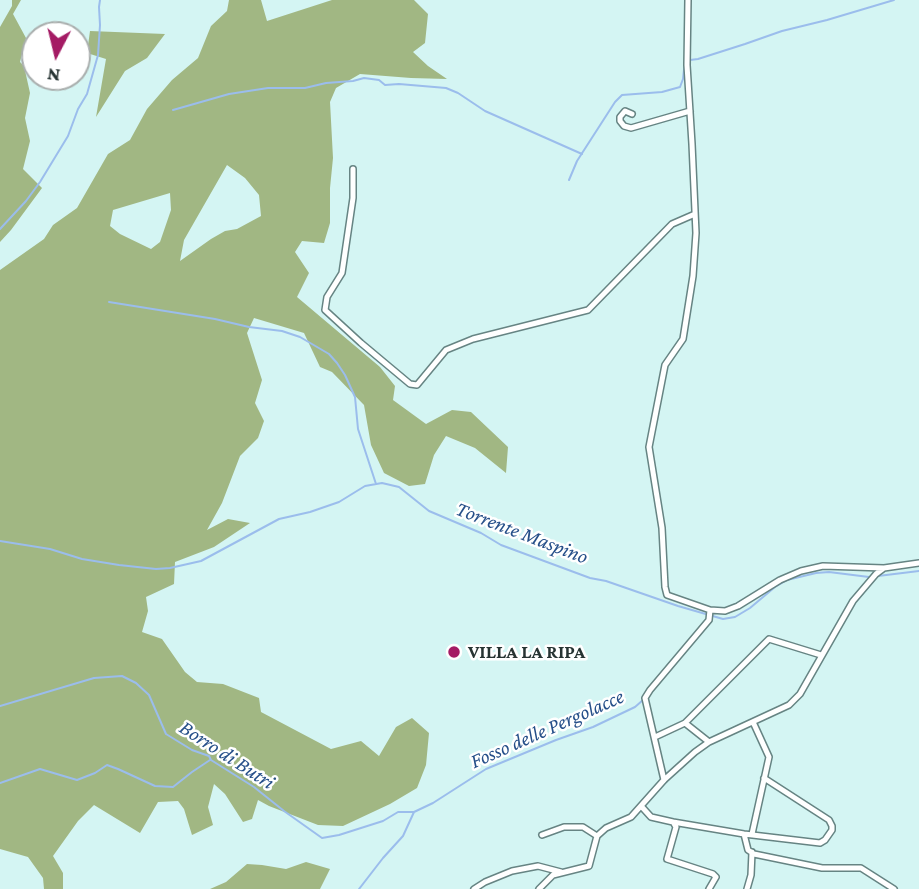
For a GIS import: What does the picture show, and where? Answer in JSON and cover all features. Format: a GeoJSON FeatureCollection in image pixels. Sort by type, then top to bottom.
{"type":"FeatureCollection","features":[{"type":"Feature","properties":{"kind":"street"},"geometry":{"type":"LineString","coordinates":[[688,0],[687,65],[696,233],[693,276],[683,339],[665,365],[649,447],[662,528],[664,587],[667,594],[710,610],[725,611],[801,571],[823,566],[884,568],[919,563]]}},
{"type":"Feature","properties":{"kind":"street"},"geometry":{"type":"LineString","coordinates":[[632,114],[625,111],[620,117],[624,126],[631,128],[690,111]]}},
{"type":"Feature","properties":{"kind":"street"},"geometry":{"type":"LineString","coordinates":[[353,169],[353,198],[342,273],[327,297],[326,310],[410,384],[416,384],[446,350],[474,339],[588,310],[672,224],[695,214]]}},
{"type":"Feature","properties":{"kind":"street"},"geometry":{"type":"LineString","coordinates":[[539,889],[552,875],[589,866],[597,835],[631,817],[664,780],[695,752],[709,742],[789,705],[800,694],[853,601],[884,568]]}},
{"type":"Feature","properties":{"kind":"street"},"geometry":{"type":"LineString","coordinates":[[664,780],[645,698],[709,620],[710,610]]}},
{"type":"Feature","properties":{"kind":"street"},"geometry":{"type":"LineString","coordinates":[[655,737],[685,723],[769,639],[821,655]]}},
{"type":"Feature","properties":{"kind":"street"},"geometry":{"type":"LineString","coordinates":[[752,722],[769,757],[752,834]]}},
{"type":"Feature","properties":{"kind":"street"},"geometry":{"type":"LineString","coordinates":[[685,723],[709,742]]}},
{"type":"Feature","properties":{"kind":"street"},"geometry":{"type":"LineString","coordinates":[[640,806],[651,817],[673,822],[820,843],[825,840],[832,830],[829,820],[764,778]]}},
{"type":"Feature","properties":{"kind":"street"},"geometry":{"type":"LineString","coordinates":[[673,822],[676,827],[667,859],[713,874],[716,877],[709,889]]}},
{"type":"Feature","properties":{"kind":"street"},"geometry":{"type":"LineString","coordinates":[[542,835],[564,827],[583,827],[597,835]]}},
{"type":"Feature","properties":{"kind":"street"},"geometry":{"type":"LineString","coordinates":[[744,834],[748,849],[754,855],[822,868],[861,868],[894,889]]}},
{"type":"Feature","properties":{"kind":"street"},"geometry":{"type":"LineString","coordinates":[[747,889],[752,852]]}},
{"type":"Feature","properties":{"kind":"street"},"geometry":{"type":"LineString","coordinates":[[474,889],[512,871],[538,866],[561,872]]}},
{"type":"Feature","properties":{"kind":"green space"},"geometry":{"type":"Polygon","coordinates":[[[12,0],[21,0],[13,14],[21,29],[21,91],[30,93],[25,118],[30,141],[23,169],[42,188],[0,242],[0,27],[12,6],[12,0]]]}},
{"type":"Feature","properties":{"kind":"green space"},"geometry":{"type":"Polygon","coordinates":[[[229,0],[261,0],[267,21],[332,0],[414,0],[428,14],[425,43],[413,52],[447,79],[360,74],[336,88],[330,102],[333,158],[330,223],[324,243],[302,241],[295,252],[309,273],[297,297],[380,367],[395,386],[393,400],[426,424],[452,410],[471,412],[508,447],[506,473],[475,448],[446,436],[434,455],[425,484],[409,486],[384,473],[371,445],[364,405],[332,372],[320,367],[304,333],[254,318],[247,333],[262,380],[255,403],[264,421],[258,438],[240,456],[222,503],[207,530],[228,519],[250,523],[214,547],[175,562],[174,584],[146,597],[148,611],[142,632],[162,639],[185,672],[197,682],[223,684],[259,698],[261,712],[331,749],[361,741],[379,756],[396,727],[412,718],[429,733],[426,765],[417,788],[343,826],[318,825],[258,800],[252,819],[243,822],[225,794],[214,784],[208,807],[213,825],[192,835],[184,809],[178,801],[158,802],[140,833],[94,805],[78,821],[53,856],[63,873],[63,889],[44,889],[43,878],[28,857],[0,849],[0,270],[44,239],[53,225],[77,208],[108,154],[130,140],[147,109],[172,80],[198,58],[211,26],[227,11],[229,0]],[[227,165],[184,240],[180,261],[225,231],[237,229],[261,216],[259,195],[245,178],[227,165]],[[170,193],[113,210],[110,226],[151,249],[160,242],[171,210],[170,193]]]}},
{"type":"Feature","properties":{"kind":"green space"},"geometry":{"type":"Polygon","coordinates":[[[91,31],[165,34],[147,58],[125,71],[96,117],[106,59],[91,54],[91,31]]]}},
{"type":"Feature","properties":{"kind":"green space"},"geometry":{"type":"Polygon","coordinates":[[[306,862],[330,869],[320,889],[210,889],[226,882],[247,864],[286,869],[306,862]]]}},
{"type":"Feature","properties":{"kind":"waterway"},"geometry":{"type":"LineString","coordinates":[[0,229],[40,182],[68,136],[87,94],[98,55],[100,0]]}},
{"type":"Feature","properties":{"kind":"waterway"},"geometry":{"type":"LineString","coordinates":[[690,60],[894,0]]}},
{"type":"Feature","properties":{"kind":"waterway"},"geometry":{"type":"LineString","coordinates":[[569,180],[577,161],[615,102],[622,95],[662,92],[680,87],[685,60]]}},
{"type":"Feature","properties":{"kind":"waterway"},"geometry":{"type":"LineString","coordinates":[[173,110],[229,94],[268,88],[305,88],[364,78],[379,80],[385,85],[446,88],[485,111],[582,154]]}},
{"type":"Feature","properties":{"kind":"waterway"},"geometry":{"type":"LineString","coordinates":[[109,302],[282,331],[300,337],[329,354],[345,375],[355,397],[358,429],[376,484]]}},
{"type":"Feature","properties":{"kind":"waterway","name":"Torrente Maspino"},"geometry":{"type":"LineString","coordinates":[[0,541],[119,565],[170,568],[201,561],[279,519],[339,502],[365,486],[382,483],[399,487],[429,511],[481,533],[501,545],[590,578],[723,619],[735,617],[750,608],[787,580],[829,572],[869,577]]}},
{"type":"Feature","properties":{"kind":"waterway","name":"Torrente Maspino"},"geometry":{"type":"LineString","coordinates":[[878,576],[919,571]]}},
{"type":"Feature","properties":{"kind":"waterway","name":"Borro di Butri"},"geometry":{"type":"LineString","coordinates":[[0,706],[94,678],[122,676],[136,683],[149,695],[166,734],[192,750],[209,756],[322,838],[383,821],[398,812],[414,812]]}},
{"type":"Feature","properties":{"kind":"waterway","name":"Fosso delle Pergolacce"},"geometry":{"type":"LineString","coordinates":[[359,889],[403,836],[414,812],[486,769],[593,727],[635,707],[643,700]]}},
{"type":"Feature","properties":{"kind":"waterway"},"geometry":{"type":"LineString","coordinates":[[0,783],[40,769],[77,780],[107,765],[155,786],[173,787],[210,760]]}},
{"type":"Feature","properties":{"kind":"place","name":"VILLA LA RIPA"},"geometry":{"type":"Point","coordinates":[454,652]}}]}
